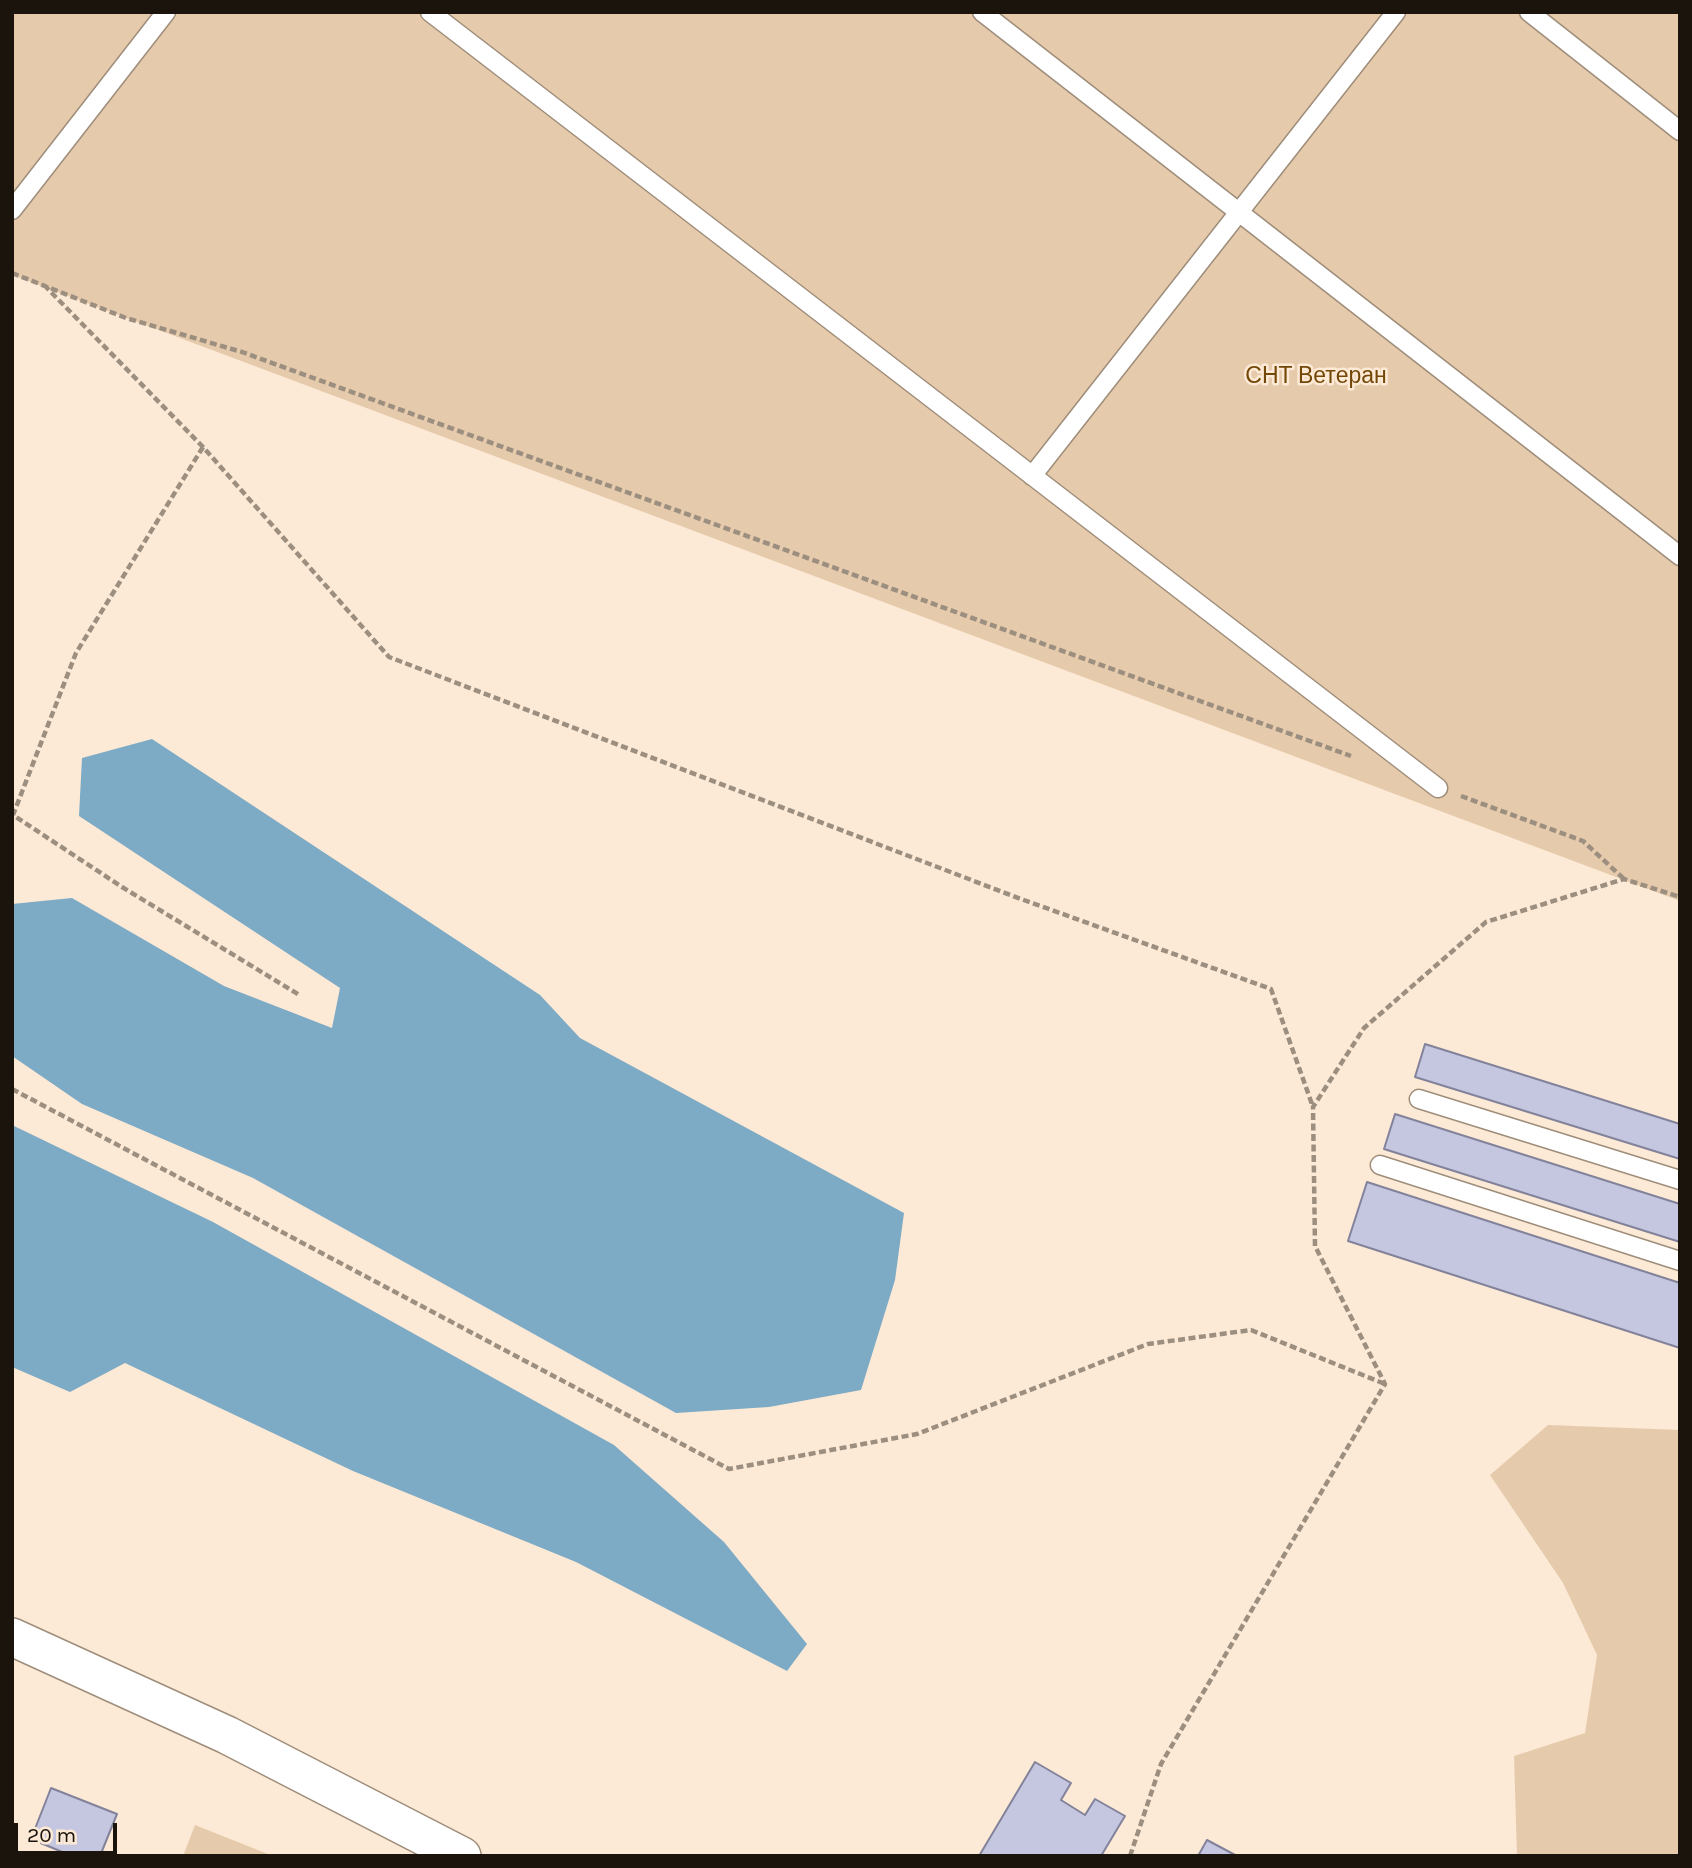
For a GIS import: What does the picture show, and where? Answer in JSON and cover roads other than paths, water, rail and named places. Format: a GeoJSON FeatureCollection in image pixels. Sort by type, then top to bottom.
{"type":"FeatureCollection","features":[{"type":"Feature","properties":{"kind":"street"},"geometry":{"type":"LineString","coordinates":[[12,1637],[227,1735],[462,1856]]}},
{"type":"Feature","properties":{"kind":"lane"},"geometry":{"type":"LineString","coordinates":[[12,210],[166,12]]}},
{"type":"Feature","properties":{"kind":"lane"},"geometry":{"type":"LineString","coordinates":[[430,12],[1438,788]]}},
{"type":"Feature","properties":{"kind":"lane"},"geometry":{"type":"LineString","coordinates":[[982,12],[1680,556]]}},
{"type":"Feature","properties":{"kind":"lane"},"geometry":{"type":"LineString","coordinates":[[1032,476],[1396,12]]}},
{"type":"Feature","properties":{"kind":"lane"},"geometry":{"type":"LineString","coordinates":[[1529,12],[1680,131]]}},
{"type":"Feature","properties":{"kind":"lane"},"geometry":{"type":"LineString","coordinates":[[1419,1099],[1680,1180]]}},
{"type":"Feature","properties":{"kind":"lane"},"geometry":{"type":"LineString","coordinates":[[1380,1165],[1680,1261]]}},
{"type":"Feature","properties":{"kind":"water"},"geometry":{"type":"Polygon","coordinates":[[[152,739],[540,995],[580,1038],[904,1213],[895,1280],[861,1390],[769,1407],[676,1413],[253,1178],[82,1104],[12,1056],[12,904],[72,898],[224,986],[332,1028],[340,988],[79,816],[82,758],[152,739]]]}},
{"type":"Feature","properties":{"kind":"water"},"geometry":{"type":"Polygon","coordinates":[[[12,1125],[213,1222],[614,1445],[724,1542],[807,1644],[787,1671],[576,1562],[353,1471],[125,1363],[70,1392],[12,1367],[12,1125]]]}},
{"type":"Feature","properties":{"kind":"park label","name":"СНТ Ветеран"},"geometry":{"type":"Point","coordinates":[1316,376]}}]}
